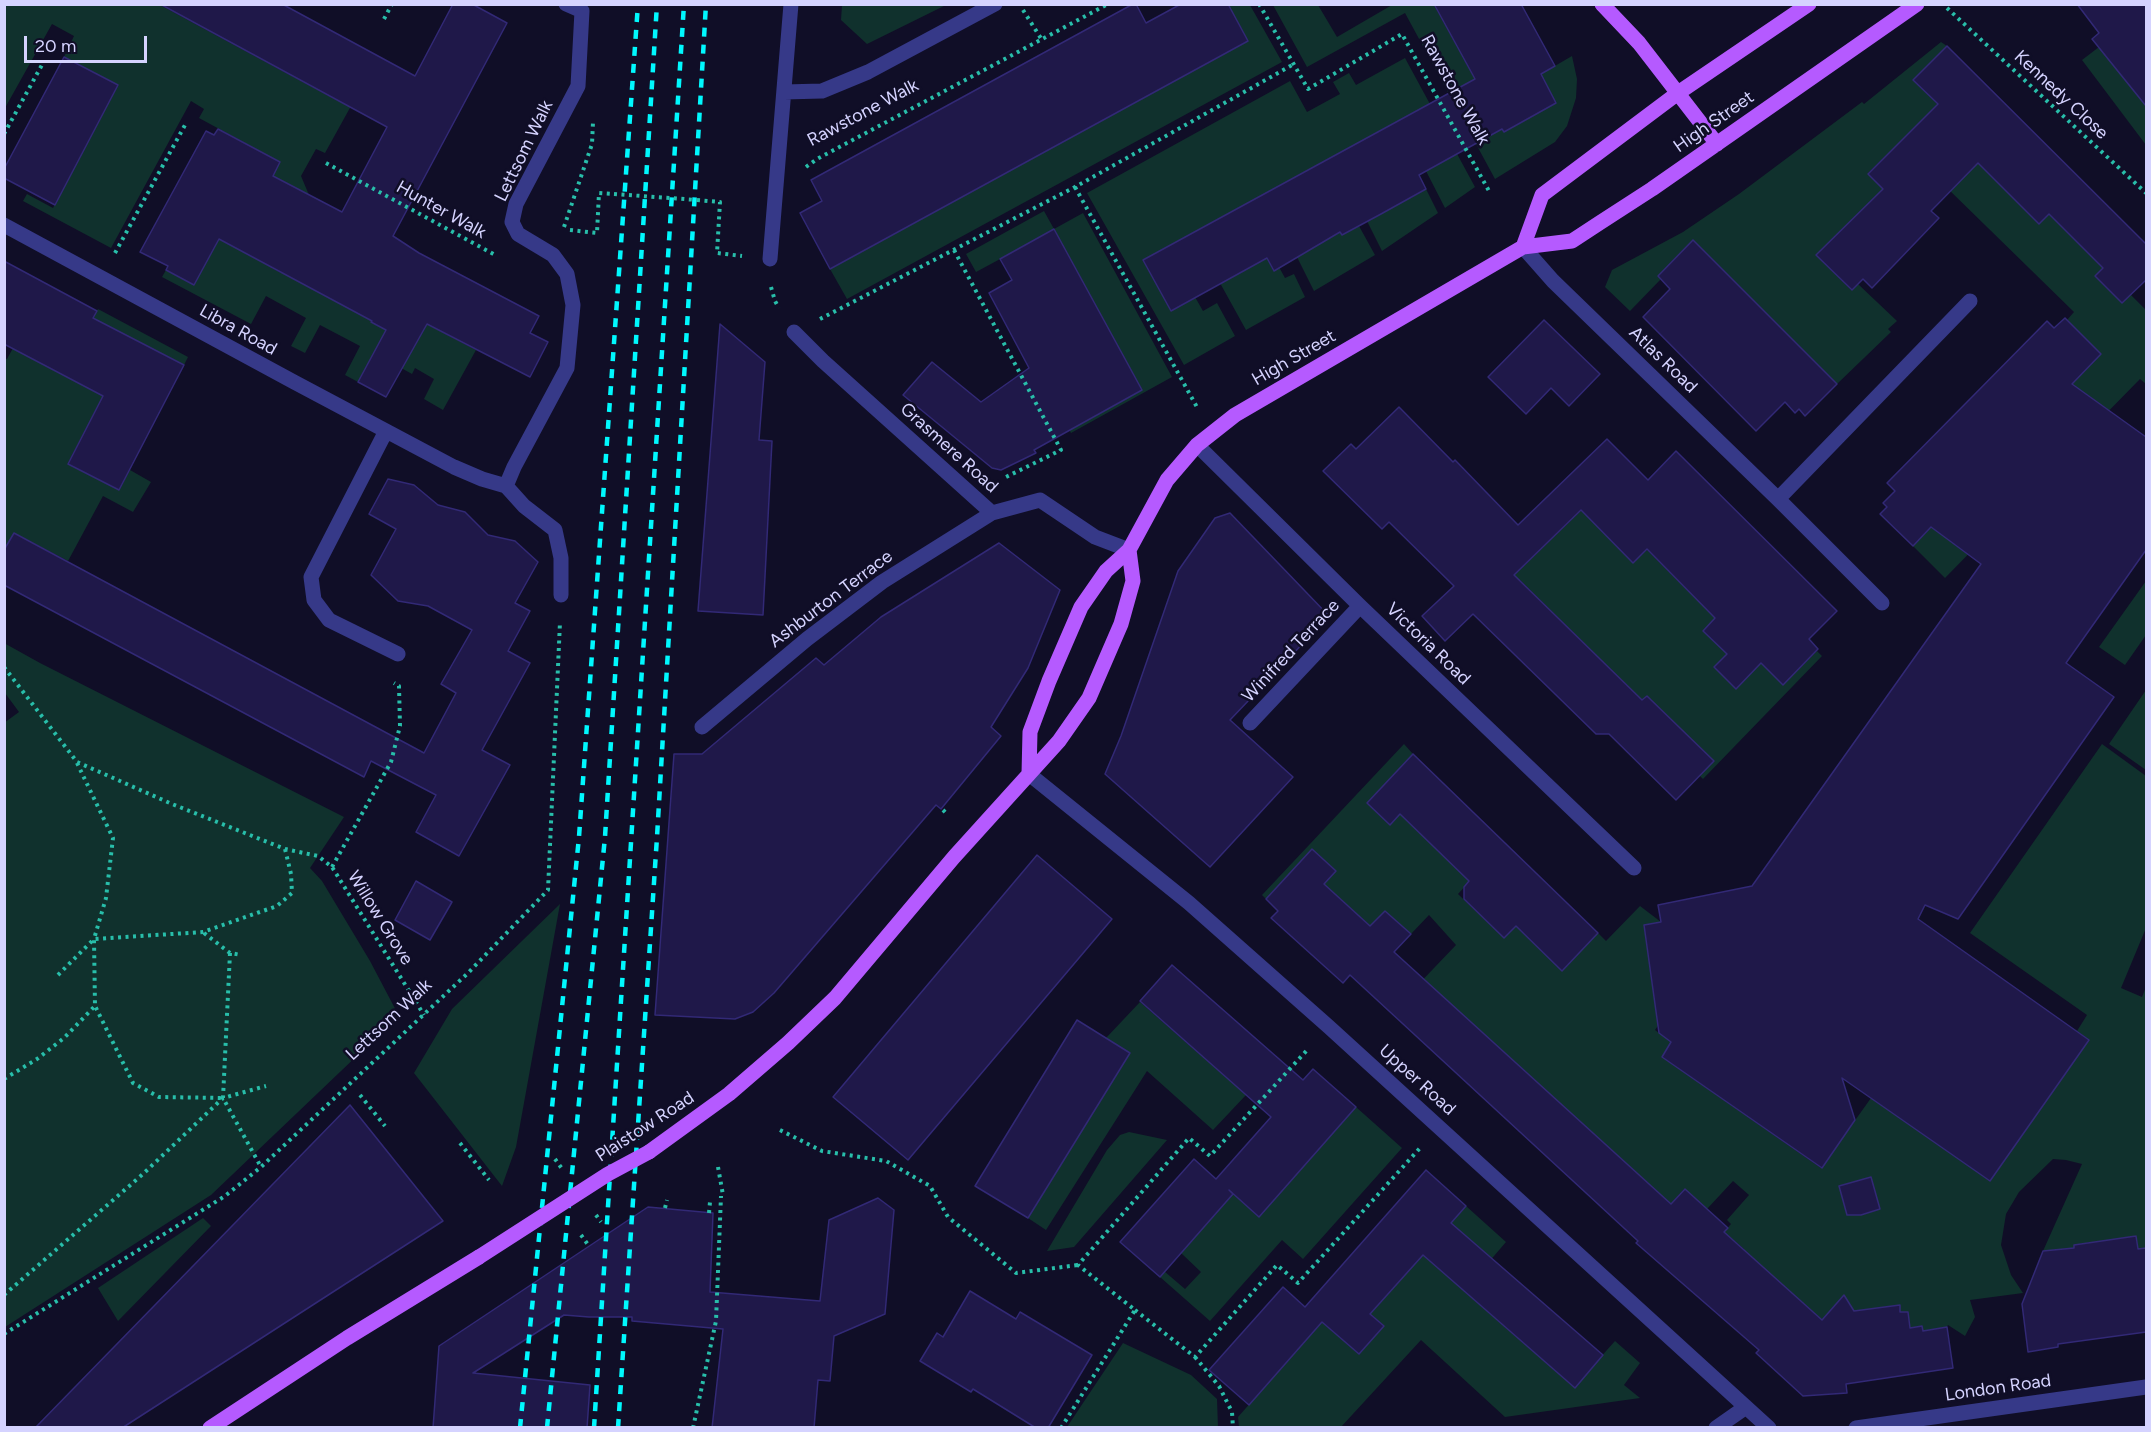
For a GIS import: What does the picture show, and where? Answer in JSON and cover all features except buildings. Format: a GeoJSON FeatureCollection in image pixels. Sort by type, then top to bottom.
{"type":"FeatureCollection","features":[{"type":"Feature","properties":{"kind":"main road"},"geometry":{"type":"LineString","coordinates":[[1602,4],[1639,43],[1718,144]]}},
{"type":"Feature","properties":{"kind":"main road"},"geometry":{"type":"LineString","coordinates":[[1523,247],[1542,195],[1678,93],[1809,4]]}},
{"type":"Feature","properties":{"kind":"main road","name":"High Street"},"geometry":{"type":"LineString","coordinates":[[1029,774],[1030,732],[1081,607],[1106,571],[1129,550],[1167,480],[1197,445],[1235,415],[1523,247],[1572,240],[1718,144],[1917,4]]}},
{"type":"Feature","properties":{"kind":"main road"},"geometry":{"type":"LineString","coordinates":[[1029,774],[1059,741],[1089,698],[1121,624],[1133,581],[1129,550]]}},
{"type":"Feature","properties":{"kind":"main road","name":"Plaistow Road"},"geometry":{"type":"LineString","coordinates":[[210,1428],[347,1338],[608,1174],[649,1152],[729,1094],[788,1043],[835,998],[954,857],[1029,774]]}},
{"type":"Feature","properties":{"kind":"street","name":"Lettsom Walk"},"geometry":{"type":"LineString","coordinates":[[506,486],[567,368],[573,305],[567,274],[553,255],[518,234],[512,222],[516,204],[578,86],[583,8],[566,4]]}},
{"type":"Feature","properties":{"kind":"street","name":"Rawstone Walk"},"geometry":{"type":"LineString","coordinates":[[770,259],[791,4]]}},
{"type":"Feature","properties":{"kind":"street"},"geometry":{"type":"LineString","coordinates":[[784,92],[822,91],[868,72],[995,4]]}},
{"type":"Feature","properties":{"kind":"street","name":"Libra Road"},"geometry":{"type":"LineString","coordinates":[[4,225],[454,467],[506,486]]}},
{"type":"Feature","properties":{"kind":"street","name":"Atlas Road"},"geometry":{"type":"LineString","coordinates":[[1523,247],[1559,287],[1882,603]]}},
{"type":"Feature","properties":{"kind":"street"},"geometry":{"type":"LineString","coordinates":[[1778,499],[1970,301]]}},
{"type":"Feature","properties":{"kind":"street","name":"Grasmere Road"},"geometry":{"type":"LineString","coordinates":[[794,332],[823,361],[992,513],[1040,500],[1095,537],[1129,550]]}},
{"type":"Feature","properties":{"kind":"street"},"geometry":{"type":"LineString","coordinates":[[386,431],[311,577],[314,600],[329,620],[398,654]]}},
{"type":"Feature","properties":{"kind":"street","name":"Victoria Road"},"geometry":{"type":"LineString","coordinates":[[1197,445],[1360,606],[1634,868]]}},
{"type":"Feature","properties":{"kind":"street"},"geometry":{"type":"LineString","coordinates":[[506,486],[524,506],[555,530],[561,558],[561,595]]}},
{"type":"Feature","properties":{"kind":"street","name":"Ashburton Terrace"},"geometry":{"type":"LineString","coordinates":[[702,727],[807,639],[882,582],[992,513]]}},
{"type":"Feature","properties":{"kind":"street","name":"Winifred Terrace"},"geometry":{"type":"LineString","coordinates":[[1250,723],[1360,606]]}},
{"type":"Feature","properties":{"kind":"street","name":"Upper Road"},"geometry":{"type":"LineString","coordinates":[[1029,774],[1189,903],[1440,1126],[1769,1428]]}},
{"type":"Feature","properties":{"kind":"street","name":"London Road"},"geometry":{"type":"LineString","coordinates":[[1856,1428],[2146,1387]]}},
{"type":"Feature","properties":{"kind":"street"},"geometry":{"type":"LineString","coordinates":[[1716,1428],[1746,1407]]}},
{"type":"Feature","properties":{"kind":"path"},"geometry":{"type":"LineString","coordinates":[[384,19],[392,4]]}},
{"type":"Feature","properties":{"kind":"path"},"geometry":{"type":"LineString","coordinates":[[1020,4],[1041,40]]}},
{"type":"Feature","properties":{"kind":"path","name":"Rawstone Walk"},"geometry":{"type":"LineString","coordinates":[[806,168],[817,159],[1108,4]]}},
{"type":"Feature","properties":{"kind":"path","name":"Rawstone Walk"},"geometry":{"type":"LineString","coordinates":[[1259,4],[1308,89],[1402,34],[1489,191]]}},
{"type":"Feature","properties":{"kind":"path","name":"Kennedy Close"},"geometry":{"type":"LineString","coordinates":[[1943,4],[2146,193]]}},
{"type":"Feature","properties":{"kind":"path"},"geometry":{"type":"LineString","coordinates":[[4,134],[43,63]]}},
{"type":"Feature","properties":{"kind":"path"},"geometry":{"type":"LineString","coordinates":[[770,259],[769,278],[775,301],[794,332],[1075,186],[1294,64]]}},
{"type":"Feature","properties":{"kind":"path"},"geometry":{"type":"LineString","coordinates":[[102,278],[185,124]]}},
{"type":"Feature","properties":{"kind":"path","name":"Hunter Walk"},"geometry":{"type":"LineString","coordinates":[[326,163],[501,259]]}},
{"type":"Feature","properties":{"kind":"path"},"geometry":{"type":"LineString","coordinates":[[1075,186],[1211,433]]}},
{"type":"Feature","properties":{"kind":"path"},"geometry":{"type":"LineString","coordinates":[[575,192],[563,229],[595,233],[597,233],[599,193],[720,202],[717,253],[725,253]]}},
{"type":"Feature","properties":{"kind":"path"},"geometry":{"type":"LineString","coordinates":[[954,250],[1061,450],[971,493]]}},
{"type":"Feature","properties":{"kind":"path","name":"Lettsom Walk"},"geometry":{"type":"LineString","coordinates":[[4,1334],[225,1196],[261,1167],[468,973],[548,890],[561,595]]}},
{"type":"Feature","properties":{"kind":"path"},"geometry":{"type":"LineString","coordinates":[[77,762],[172,804],[285,849],[318,856],[332,867],[391,762],[400,726],[399,686],[387,678],[398,654]]}},
{"type":"Feature","properties":{"kind":"path"},"geometry":{"type":"LineString","coordinates":[[4,667],[77,762],[113,838],[106,898],[94,939],[95,1006],[133,1083],[159,1097],[223,1098],[266,1086]]}},
{"type":"Feature","properties":{"kind":"path"},"geometry":{"type":"LineString","coordinates":[[943,810],[947,814]]}},
{"type":"Feature","properties":{"kind":"path"},"geometry":{"type":"LineString","coordinates":[[58,975],[94,939],[203,932],[277,906],[292,893],[291,874],[285,849]]}},
{"type":"Feature","properties":{"kind":"path","name":"Willow Grove"},"geometry":{"type":"LineString","coordinates":[[332,867],[424,1015]]}},
{"type":"Feature","properties":{"kind":"path"},"geometry":{"type":"LineString","coordinates":[[203,932],[230,953],[241,955]]}},
{"type":"Feature","properties":{"kind":"path"},"geometry":{"type":"LineString","coordinates":[[230,953],[223,1098],[261,1167]]}},
{"type":"Feature","properties":{"kind":"path"},"geometry":{"type":"LineString","coordinates":[[4,1079],[37,1059],[64,1038],[95,1006]]}},
{"type":"Feature","properties":{"kind":"path"},"geometry":{"type":"LineString","coordinates":[[780,1130],[822,1151],[886,1161],[930,1186],[948,1217],[1016,1273],[1078,1265],[1190,1138],[1210,1156],[1329,1027]]}},
{"type":"Feature","properties":{"kind":"path"},"geometry":{"type":"LineString","coordinates":[[360,1095],[385,1126]]}},
{"type":"Feature","properties":{"kind":"path"},"geometry":{"type":"LineString","coordinates":[[4,1295],[143,1174],[223,1098]]}},
{"type":"Feature","properties":{"kind":"path"},"geometry":{"type":"LineString","coordinates":[[1195,1358],[1277,1265],[1298,1284],[1440,1126]]}},
{"type":"Feature","properties":{"kind":"path"},"geometry":{"type":"LineString","coordinates":[[460,1143],[489,1180]]}},
{"type":"Feature","properties":{"kind":"path"},"geometry":{"type":"LineString","coordinates":[[555,1159],[563,1170]]}},
{"type":"Feature","properties":{"kind":"path"},"geometry":{"type":"LineString","coordinates":[[693,1428],[717,1321],[722,1196],[717,1167]]}},
{"type":"Feature","properties":{"kind":"path"},"geometry":{"type":"LineString","coordinates":[[665,1208],[667,1200]]}},
{"type":"Feature","properties":{"kind":"path"},"geometry":{"type":"LineString","coordinates":[[709,1213],[710,1202]]}},
{"type":"Feature","properties":{"kind":"path"},"geometry":{"type":"LineString","coordinates":[[581,1235],[589,1246]]}},
{"type":"Feature","properties":{"kind":"path"},"geometry":{"type":"LineString","coordinates":[[1078,1265],[1195,1358],[1219,1386],[1232,1412],[1233,1428]]}},
{"type":"Feature","properties":{"kind":"path"},"geometry":{"type":"LineString","coordinates":[[1061,1428],[1135,1310]]}},
{"type":"Feature","properties":{"kind":"green space"},"geometry":{"type":"Polygon","coordinates":[[[842,4],[946,5],[867,44],[841,20],[842,4]]]}},
{"type":"Feature","properties":{"kind":"green space"},"geometry":{"type":"Polygon","coordinates":[[[4,5],[160,5],[338,101],[356,97],[325,153],[316,149],[301,176],[309,195],[272,268],[281,273],[291,253],[383,300],[371,322],[382,328],[402,311],[476,350],[443,410],[424,399],[434,379],[415,368],[412,374],[374,353],[358,382],[345,375],[360,346],[320,325],[305,353],[291,346],[306,318],[266,296],[251,324],[162,277],[166,270],[244,190],[261,199],[280,162],[199,118],[204,109],[191,101],[111,248],[23,201],[27,194],[53,208],[118,85],[64,57],[74,36],[52,24],[5,108],[4,5]]]}},
{"type":"Feature","properties":{"kind":"green space"},"geometry":{"type":"Polygon","coordinates":[[[1228,5],[1250,5],[1282,62],[847,299],[830,269],[1248,41],[1228,5]]]}},
{"type":"Feature","properties":{"kind":"green space"},"geometry":{"type":"Polygon","coordinates":[[[1273,5],[1318,5],[1337,37],[1392,5],[1434,5],[1504,132],[1556,103],[1541,74],[1572,56],[1577,79],[1576,98],[1567,126],[1555,142],[1495,179],[1405,13],[1307,67],[1273,5]]]}},
{"type":"Feature","properties":{"kind":"green space"},"geometry":{"type":"Polygon","coordinates":[[[1941,42],[1947,46],[1913,80],[2022,187],[2012,197],[2039,224],[2049,214],[2103,268],[2095,276],[2122,302],[2131,295],[2146,310],[2146,384],[2140,379],[1945,578],[1913,546],[2101,354],[2067,320],[2074,312],[1900,142],[1868,173],[1883,189],[1817,255],[1851,290],[1858,284],[1897,321],[1888,329],[1891,332],[1837,384],[1693,240],[1658,276],[1661,279],[1630,311],[1605,287],[1612,270],[1683,232],[1739,194],[1862,102],[1864,104],[1941,42]]]}},
{"type":"Feature","properties":{"kind":"green space"},"geometry":{"type":"Polygon","coordinates":[[[2099,47],[2146,106],[2146,145],[2082,60],[2099,47]]]}},
{"type":"Feature","properties":{"kind":"green space"},"geometry":{"type":"Polygon","coordinates":[[[1405,58],[1475,187],[1445,208],[1426,171],[1422,108],[1143,260],[1171,311],[1195,297],[1203,311],[1217,303],[1235,336],[1184,365],[1087,193],[1290,81],[1307,112],[1340,94],[1333,82],[1349,73],[1356,85],[1405,58]]]}},
{"type":"Feature","properties":{"kind":"green space"},"geometry":{"type":"Polygon","coordinates":[[[1403,184],[1411,198],[1426,189],[1438,213],[1382,251],[1360,207],[1403,184]]]}},
{"type":"Feature","properties":{"kind":"green space"},"geometry":{"type":"Polygon","coordinates":[[[1044,211],[1054,229],[1083,213],[1172,377],[1071,433],[1062,416],[1088,420],[1142,390],[1054,230],[976,272],[966,254],[1044,211]]]}},
{"type":"Feature","properties":{"kind":"green space"},"geometry":{"type":"Polygon","coordinates":[[[1334,221],[1342,235],[1359,226],[1375,255],[1314,291],[1291,245],[1334,221]]]}},
{"type":"Feature","properties":{"kind":"green space"},"geometry":{"type":"Polygon","coordinates":[[[1267,258],[1273,270],[1279,267],[1285,278],[1294,274],[1305,297],[1246,330],[1220,283],[1267,258]]]}},
{"type":"Feature","properties":{"kind":"green space"},"geometry":{"type":"Polygon","coordinates":[[[98,309],[188,357],[184,365],[133,339],[68,463],[119,490],[130,470],[151,482],[133,512],[103,496],[68,561],[14,533],[5,550],[4,358],[7,359],[13,348],[62,375],[98,309]]]}},
{"type":"Feature","properties":{"kind":"green space"},"geometry":{"type":"Polygon","coordinates":[[[1613,480],[1633,563],[1647,550],[1715,618],[1703,631],[1727,654],[1714,667],[1736,688],[1761,663],[1783,685],[1817,651],[1822,656],[1703,779],[1699,775],[1714,761],[1647,696],[1642,700],[1520,580],[1477,611],[1613,480]]]}},
{"type":"Feature","properties":{"kind":"green space"},"geometry":{"type":"Polygon","coordinates":[[[2146,581],[2146,635],[2125,665],[2099,647],[2146,581]]]}},
{"type":"Feature","properties":{"kind":"green space"},"geometry":{"type":"Polygon","coordinates":[[[4,643],[344,817],[310,868],[322,881],[370,961],[400,1018],[384,1030],[211,1195],[5,1327],[4,723],[19,712],[5,693],[4,643]]]}},
{"type":"Feature","properties":{"kind":"green space"},"geometry":{"type":"Polygon","coordinates":[[[2146,690],[2146,770],[2109,744],[2146,690]]]}},
{"type":"Feature","properties":{"kind":"green space"},"geometry":{"type":"Polygon","coordinates":[[[1404,744],[1413,754],[1367,803],[1390,825],[1400,814],[1470,881],[1458,894],[1504,938],[1516,926],[1598,933],[1606,941],[1640,906],[1661,922],[1644,926],[1656,1005],[1675,1001],[1655,1030],[1671,1042],[1662,1057],[1821,1168],[1871,1098],[1990,1180],[2089,1040],[2077,1031],[2087,1015],[1970,933],[2102,744],[2146,776],[2146,928],[2121,988],[2142,997],[2146,987],[2146,1248],[2138,1249],[2136,1236],[2116,1239],[2122,1288],[2099,1291],[2092,1242],[2074,1245],[2074,1248],[2043,1251],[2082,1164],[2066,1160],[2053,1159],[2019,1192],[2006,1214],[2001,1245],[2011,1275],[2023,1293],[1970,1300],[1975,1317],[1965,1336],[1948,1325],[1923,1331],[1922,1326],[1910,1328],[1908,1312],[1900,1312],[1900,1305],[1822,1320],[1774,1277],[1741,1254],[1744,1249],[1724,1232],[1731,1224],[1727,1220],[1749,1195],[1733,1181],[1707,1209],[1684,1189],[1654,1223],[1610,1149],[1431,987],[1400,1021],[1391,1013],[1456,945],[1429,915],[1411,934],[1385,911],[1370,926],[1324,884],[1336,871],[1312,849],[1266,899],[1262,895],[1404,744]]]}},
{"type":"Feature","properties":{"kind":"green space"},"geometry":{"type":"Polygon","coordinates":[[[560,904],[516,1147],[502,1186],[414,1073],[452,1009],[560,904]]]}},
{"type":"Feature","properties":{"kind":"green space"},"geometry":{"type":"Polygon","coordinates":[[[1140,1002],[1246,1095],[1213,1130],[1147,1071],[1046,1230],[1028,1218],[1129,1053],[1106,1038],[1140,1002]]]}},
{"type":"Feature","properties":{"kind":"green space"},"geometry":{"type":"Polygon","coordinates":[[[1356,1107],[1402,1148],[1303,1259],[1282,1240],[1210,1321],[1160,1277],[1164,1271],[1185,1289],[1201,1272],[1181,1253],[1233,1194],[1259,1216],[1356,1107]]]}},
{"type":"Feature","properties":{"kind":"green space"},"geometry":{"type":"Polygon","coordinates":[[[1129,1132],[1167,1140],[1074,1247],[1047,1251],[1107,1150],[1120,1135],[1129,1132]]]}},
{"type":"Feature","properties":{"kind":"green space"},"geometry":{"type":"Polygon","coordinates":[[[1466,1206],[1506,1242],[1464,1291],[1574,1387],[1615,1341],[1640,1363],[1624,1385],[1640,1398],[1505,1417],[1421,1340],[1341,1427],[1239,1427],[1238,1417],[1322,1322],[1359,1354],[1384,1326],[1370,1314],[1466,1206]]]}},
{"type":"Feature","properties":{"kind":"green space"},"geometry":{"type":"Polygon","coordinates":[[[203,1218],[211,1226],[118,1321],[98,1288],[203,1218]]]}},
{"type":"Feature","properties":{"kind":"green space"},"geometry":{"type":"Polygon","coordinates":[[[1123,1343],[1191,1375],[1217,1399],[1218,1427],[1067,1427],[1123,1343]]]}},
{"type":"Feature","properties":{"kind":"railway"},"geometry":{"type":"LineString","coordinates":[[520,1428],[579,837],[638,4]]}},
{"type":"Feature","properties":{"kind":"railway"},"geometry":{"type":"LineString","coordinates":[[547,1428],[605,837],[657,4]]}},
{"type":"Feature","properties":{"kind":"railway"},"geometry":{"type":"LineString","coordinates":[[594,1428],[684,4]]}},
{"type":"Feature","properties":{"kind":"railway"},"geometry":{"type":"LineString","coordinates":[[618,1428],[657,837],[706,4]]}}]}
